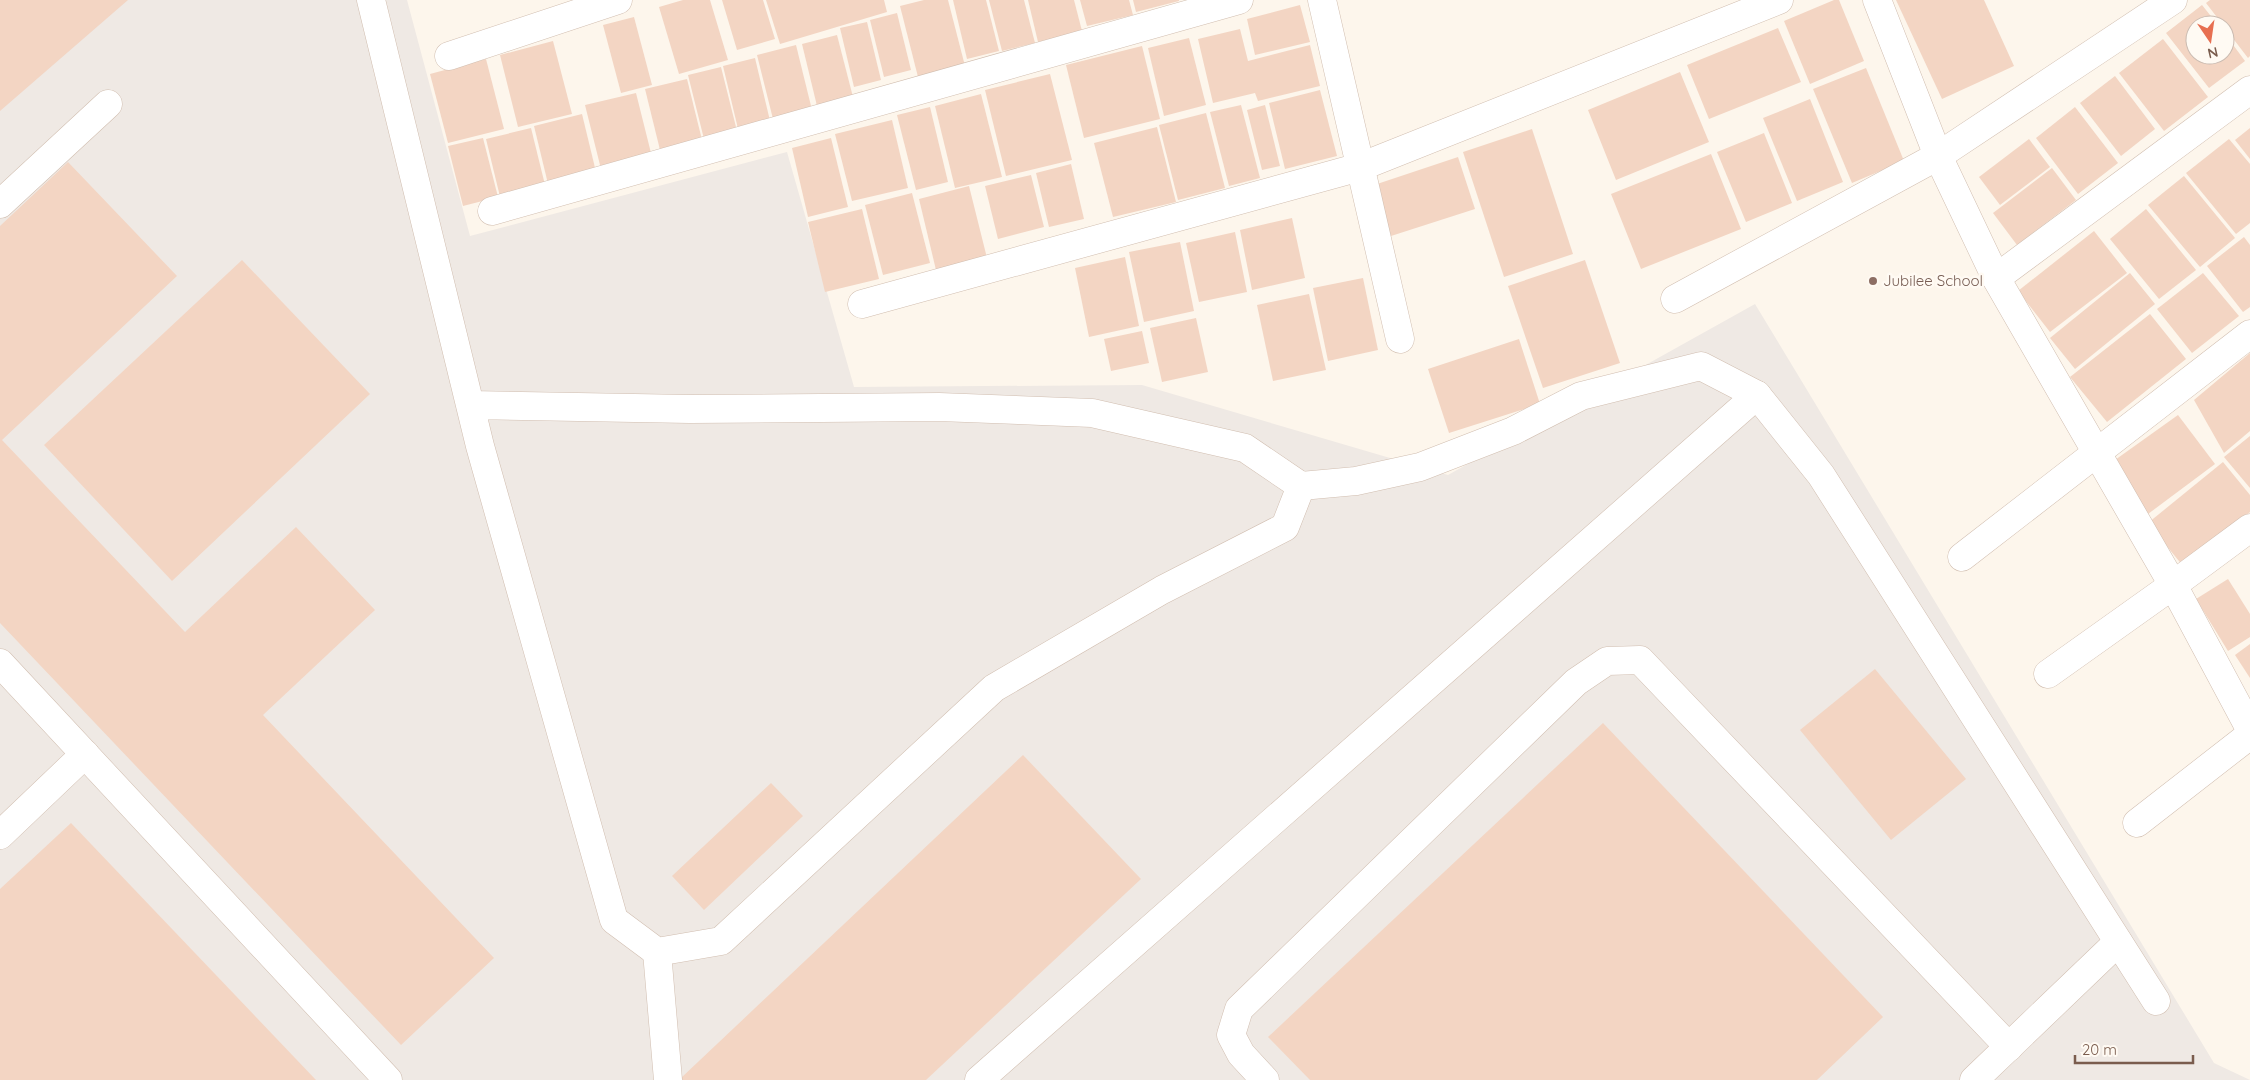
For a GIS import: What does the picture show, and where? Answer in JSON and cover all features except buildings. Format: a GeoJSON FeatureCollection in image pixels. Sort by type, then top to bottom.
{"type":"FeatureCollection","features":[{"type":"Feature","properties":{"kind":"street"},"geometry":{"type":"LineString","coordinates":[[371,0],[470,405],[614,920],[657,952],[721,940],[994,688],[1162,590],[1285,527],[1301,486]]}},
{"type":"Feature","properties":{"kind":"street"},"geometry":{"type":"LineString","coordinates":[[449,56],[618,0]]}},
{"type":"Feature","properties":{"kind":"street"},"geometry":{"type":"LineString","coordinates":[[492,211],[1239,0]]}},
{"type":"Feature","properties":{"kind":"street"},"geometry":{"type":"LineString","coordinates":[[1322,0],[1400,339]]}},
{"type":"Feature","properties":{"kind":"street"},"geometry":{"type":"LineString","coordinates":[[862,304],[1360,167],[1779,0]]}},
{"type":"Feature","properties":{"kind":"street"},"geometry":{"type":"LineString","coordinates":[[1876,0],[1938,156],[1996,278],[2173,585],[2250,729]]}},
{"type":"Feature","properties":{"kind":"street"},"geometry":{"type":"LineString","coordinates":[[1675,300],[1938,156],[2173,0]]}},
{"type":"Feature","properties":{"kind":"street"},"geometry":{"type":"LineString","coordinates":[[1996,278],[2250,90]]}},
{"type":"Feature","properties":{"kind":"street"},"geometry":{"type":"LineString","coordinates":[[0,204],[108,104]]}},
{"type":"Feature","properties":{"kind":"street"},"geometry":{"type":"LineString","coordinates":[[1962,557],[2250,334]]}},
{"type":"Feature","properties":{"kind":"street"},"geometry":{"type":"LineString","coordinates":[[470,405],[690,409],[939,407],[1092,412],[1245,448],[1301,486],[1356,481],[1420,468],[1513,431],[1581,396],[1701,366],[1757,395],[1821,475],[2156,1001]]}},
{"type":"Feature","properties":{"kind":"street"},"geometry":{"type":"LineString","coordinates":[[979,1080],[1757,395]]}},
{"type":"Feature","properties":{"kind":"street"},"geometry":{"type":"LineString","coordinates":[[2048,674],[2250,528]]}},
{"type":"Feature","properties":{"kind":"street"},"geometry":{"type":"LineString","coordinates":[[1265,1080],[1241,1054],[1231,1035],[1239,1009],[1576,682],[1607,661],[1640,660],[2009,1047]]}},
{"type":"Feature","properties":{"kind":"street"},"geometry":{"type":"LineString","coordinates":[[0,663],[388,1080]]}},
{"type":"Feature","properties":{"kind":"street"},"geometry":{"type":"LineString","coordinates":[[2137,823],[2250,735]]}},
{"type":"Feature","properties":{"kind":"street"},"geometry":{"type":"LineString","coordinates":[[0,835],[85,754]]}},
{"type":"Feature","properties":{"kind":"street"},"geometry":{"type":"LineString","coordinates":[[1974,1080],[2118,942]]}},
{"type":"Feature","properties":{"kind":"street"},"geometry":{"type":"LineString","coordinates":[[657,952],[668,1080]]}},
{"type":"Feature","properties":{"kind":"shaded area"},"geometry":{"type":"Polygon","coordinates":[[[0,0],[407,0],[470,236],[787,152],[854,387],[1142,385],[1448,475],[1755,304],[2214,1063],[2250,1080],[0,1080],[0,0]]]}},
{"type":"Feature","properties":{"kind":"place","name":"Jubilee School"},"geometry":{"type":"Point","coordinates":[1873,281]}}]}
